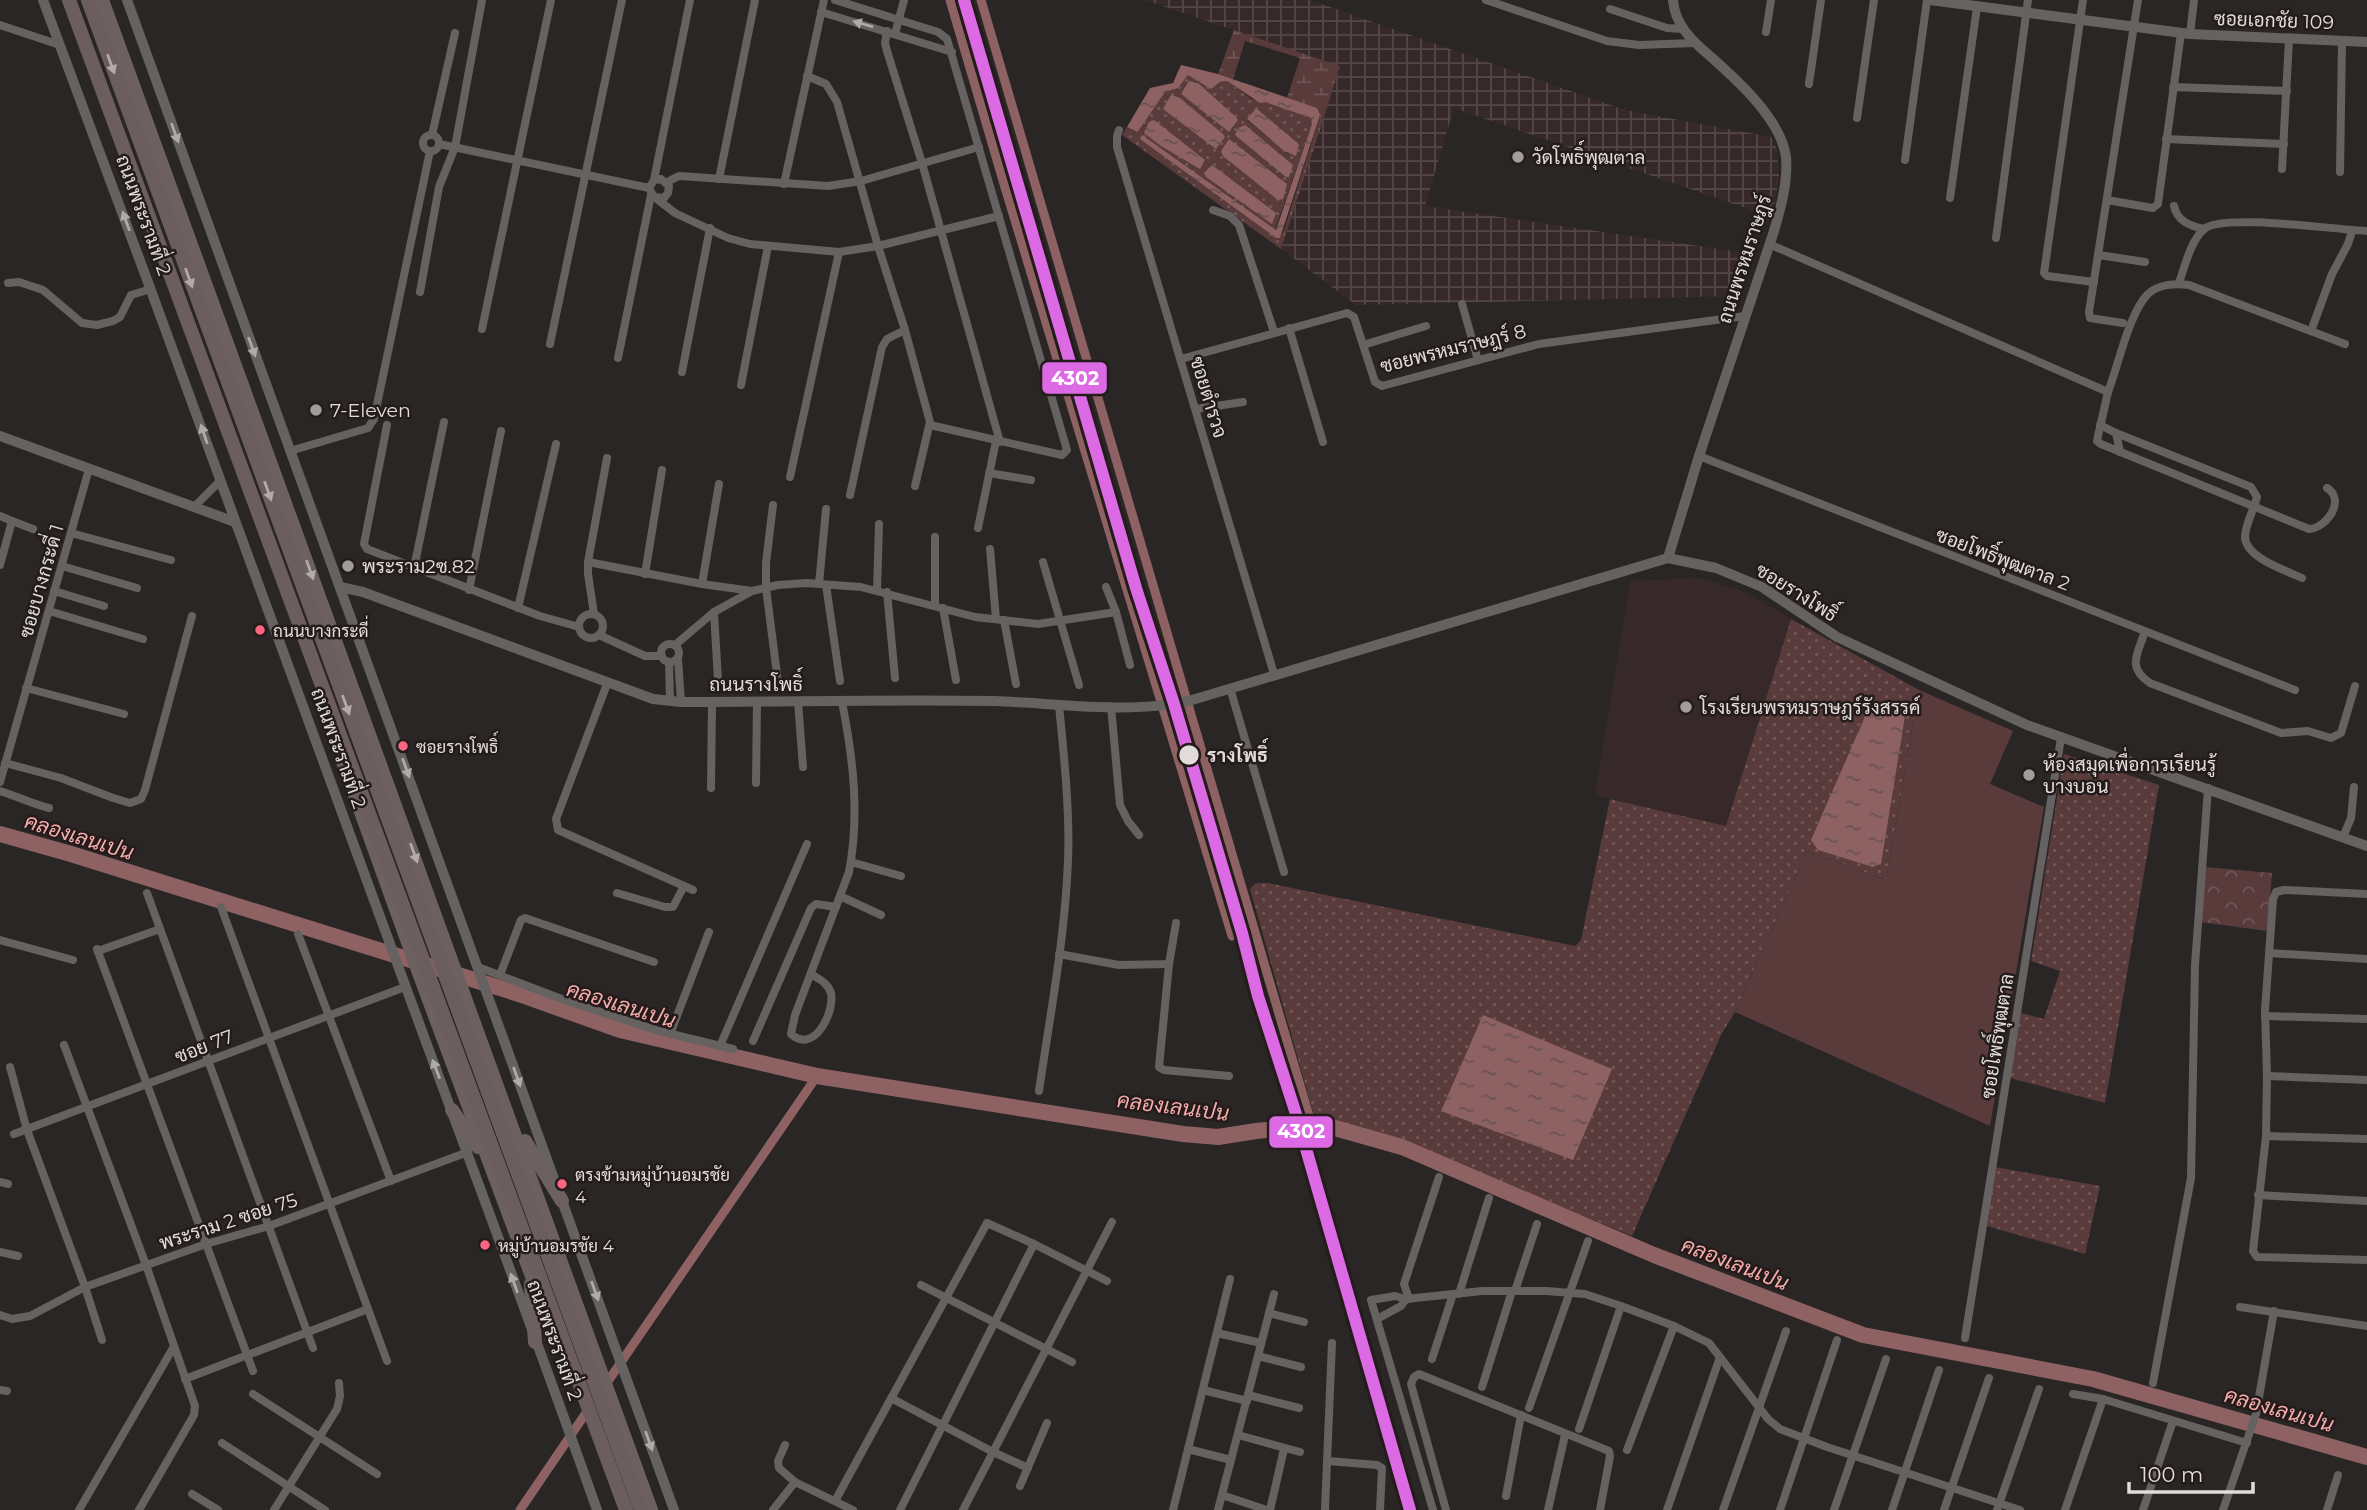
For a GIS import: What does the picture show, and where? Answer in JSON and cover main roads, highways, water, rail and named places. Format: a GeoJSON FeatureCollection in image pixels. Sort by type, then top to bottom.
{"type":"FeatureCollection","features":[{"type":"Feature","properties":{"kind":"highway","name":"ถนนพระรามที่ 2"},"geometry":{"type":"LineString","coordinates":[[68,0],[418,973],[619,1510]]}},
{"type":"Feature","properties":{"kind":"highway"},"geometry":{"type":"LineString","coordinates":[[68,0],[626,1510]]}},
{"type":"Feature","properties":{"kind":"highway"},"geometry":{"type":"LineString","coordinates":[[88,0],[641,1510]]}},
{"type":"Feature","properties":{"kind":"highway","name":"ถนนพระรามที่ 2"},"geometry":{"type":"LineString","coordinates":[[102,0],[651,1510]]}},
{"type":"Feature","properties":{"kind":"highway"},"geometry":{"type":"LineString","coordinates":[[477,1027],[528,1149],[562,1201]]}},
{"type":"Feature","properties":{"kind":"highway"},"geometry":{"type":"LineString","coordinates":[[452,1110],[491,1166]]}},
{"type":"Feature","properties":{"kind":"highway"},"geometry":{"type":"LineString","coordinates":[[530,1269],[535,1342]]}},
{"type":"Feature","properties":{"kind":"main road","name":"ถนนพระรามที่ 2"},"geometry":{"type":"LineString","coordinates":[[43,0],[468,1152],[597,1510]]}},
{"type":"Feature","properties":{"kind":"main road"},"geometry":{"type":"LineString","coordinates":[[127,0],[674,1510]]}},
{"type":"Feature","properties":{"kind":"water"},"geometry":{"type":"Polygon","coordinates":[[[1181,65],[1218,74],[1317,108],[1320,115],[1280,238],[1276,238],[1140,139],[1142,135],[1276,230],[1312,124],[1311,118],[1265,102],[1260,103],[1227,81],[1220,82],[1211,89],[1188,75],[1178,88],[1165,92],[1137,132],[1127,127],[1150,88],[1173,83],[1181,65]]]}},
{"type":"Feature","properties":{"kind":"water"},"geometry":{"type":"Polygon","coordinates":[[[1189,81],[1198,83],[1236,117],[1238,120],[1229,132],[1181,94],[1189,81]]]}},
{"type":"Feature","properties":{"kind":"water"},"geometry":{"type":"Polygon","coordinates":[[[1171,95],[1180,98],[1223,134],[1225,137],[1216,149],[1163,109],[1171,95]]]}},
{"type":"Feature","properties":{"kind":"water"},"geometry":{"type":"Polygon","coordinates":[[[1256,108],[1299,144],[1296,156],[1284,151],[1247,119],[1256,108]]]}},
{"type":"Feature","properties":{"kind":"water"},"geometry":{"type":"Polygon","coordinates":[[[1154,120],[1205,160],[1200,169],[1144,133],[1149,122],[1154,120]]]}},
{"type":"Feature","properties":{"kind":"water"},"geometry":{"type":"Polygon","coordinates":[[[1245,125],[1293,165],[1289,177],[1235,135],[1238,128],[1245,125]]]}},
{"type":"Feature","properties":{"kind":"water"},"geometry":{"type":"Polygon","coordinates":[[[1229,139],[1287,184],[1283,199],[1278,200],[1223,156],[1221,151],[1229,139]]]}},
{"type":"Feature","properties":{"kind":"water"},"geometry":{"type":"Polygon","coordinates":[[[1212,165],[1276,213],[1272,224],[1206,177],[1204,173],[1212,165]]]}},
{"type":"Feature","properties":{"kind":"water"},"geometry":{"type":"Polygon","coordinates":[[[1871,703],[1905,716],[1881,864],[1873,867],[1818,850],[1811,840],[1871,703]]]}},
{"type":"Feature","properties":{"kind":"water"},"geometry":{"type":"Polygon","coordinates":[[[1483,1015],[1612,1069],[1573,1160],[1441,1111],[1483,1015]]]}},
{"type":"Feature","properties":{"kind":"waterway"},"geometry":{"type":"LineString","coordinates":[[950,0],[1232,936]]}},
{"type":"Feature","properties":{"kind":"waterway"},"geometry":{"type":"LineString","coordinates":[[981,0],[1312,1126]]}},
{"type":"Feature","properties":{"kind":"waterway","name":"คลองเลนเปน"},"geometry":{"type":"LineString","coordinates":[[0,834],[519,994],[620,1030],[817,1076],[1183,1134],[1218,1137],[1324,1125],[1402,1147],[1654,1255],[1863,1335],[2093,1379],[2367,1457]]}},
{"type":"Feature","properties":{"kind":"waterway"},"geometry":{"type":"LineString","coordinates":[[604,1387],[817,1076]]}},
{"type":"Feature","properties":{"kind":"waterway"},"geometry":{"type":"LineString","coordinates":[[520,1510],[590,1407]]}},
{"type":"Feature","properties":{"kind":"place","name":"วัดโพธิ์พุฒตาล"},"geometry":{"type":"Point","coordinates":[1518,157]}},
{"type":"Feature","properties":{"kind":"place","name":"7-Eleven"},"geometry":{"type":"Point","coordinates":[316,410]}},
{"type":"Feature","properties":{"kind":"place","name":"พระราม2ซ.82"},"geometry":{"type":"Point","coordinates":[348,566]}},
{"type":"Feature","properties":{"kind":"place","name":"ถนนบางกระดี่"},"geometry":{"type":"Point","coordinates":[260,630]}},
{"type":"Feature","properties":{"kind":"place","name":"โรงเรียนพรหมราษฎร์รังสรรค์"},"geometry":{"type":"Point","coordinates":[1686,707]}},
{"type":"Feature","properties":{"kind":"place","name":"ซอยรางโพธิ์"},"geometry":{"type":"Point","coordinates":[403,746]}},
{"type":"Feature","properties":{"kind":"place","name":"รางโพธิ์"},"geometry":{"type":"Point","coordinates":[1189,755]}},
{"type":"Feature","properties":{"kind":"place","name":"ห้องสมุดเพื่อการเรียนรู้ บางบอน"},"geometry":{"type":"Point","coordinates":[2029,775]}},
{"type":"Feature","properties":{"kind":"place","name":"ตรงข้ามหมู่บ้านอมรชัย 4"},"geometry":{"type":"Point","coordinates":[562,1184]}},
{"type":"Feature","properties":{"kind":"place","name":"หมู่บ้านอมรชัย 4"},"geometry":{"type":"Point","coordinates":[485,1245]}}]}
